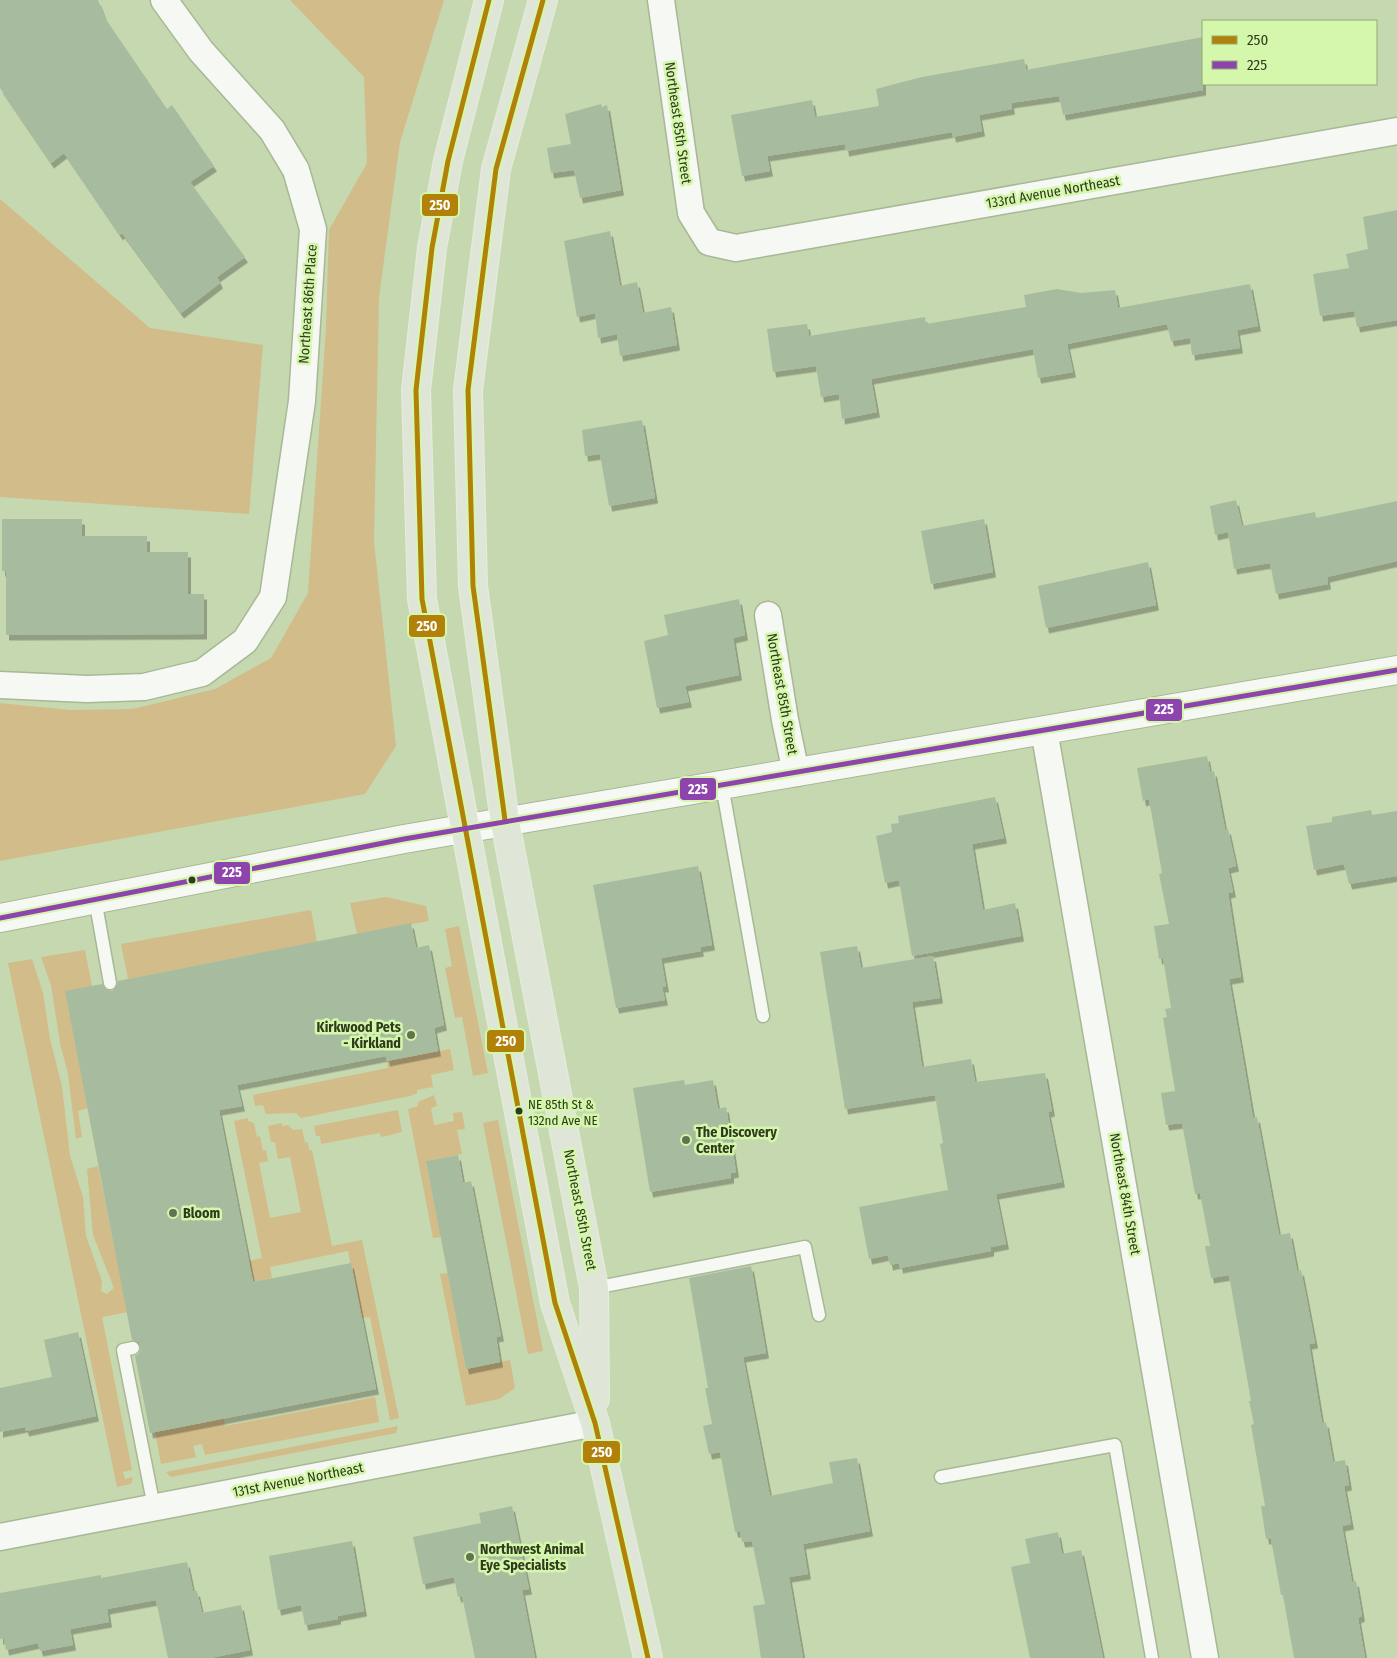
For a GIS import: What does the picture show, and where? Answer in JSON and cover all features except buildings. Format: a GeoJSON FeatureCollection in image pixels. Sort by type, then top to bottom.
{"type":"FeatureCollection","features":[{"type":"Feature","properties":{"kind":"main road","name":"Northeast 85th Street"},"geometry":{"type":"LineString","coordinates":[[489,0],[448,161],[432,248],[416,390],[422,599],[555,1303],[595,1423],[648,1658]]}},
{"type":"Feature","properties":{"kind":"main road","name":"Northeast 85th Street"},"geometry":{"type":"LineString","coordinates":[[543,0],[496,169],[468,390],[473,586],[506,822],[594,1288],[595,1423]]}},
{"type":"Feature","properties":{"kind":"main road"},"geometry":{"type":"LineString","coordinates":[[0,918],[464,829],[1397,670]]}},
{"type":"Feature","properties":{"kind":"street","name":"Northeast 85th Street"},"geometry":{"type":"LineString","coordinates":[[661,0],[691,213],[709,242]]}},
{"type":"Feature","properties":{"kind":"street","name":"Northeast 86th Place"},"geometry":{"type":"LineString","coordinates":[[0,685],[87,689],[144,687],[202,673],[245,641],[273,597],[302,401],[313,230],[296,170],[272,130],[201,51],[166,1]]}},
{"type":"Feature","properties":{"kind":"street","name":"133rd Avenue Northeast"},"geometry":{"type":"LineString","coordinates":[[709,242],[736,248],[1397,131]]}},
{"type":"Feature","properties":{"kind":"street","name":"Northeast 85th Street"},"geometry":{"type":"LineString","coordinates":[[768,615],[785,720],[796,773]]}},
{"type":"Feature","properties":{"kind":"street","name":"Northeast 84th Street"},"geometry":{"type":"LineString","coordinates":[[1044,730],[1205,1658]]}},
{"type":"Feature","properties":{"kind":"street","name":"131st Avenue Northeast"},"geometry":{"type":"LineString","coordinates":[[0,1537],[595,1423]]}},
{"type":"Feature","properties":{"kind":"lane"},"geometry":{"type":"LineString","coordinates":[[722,785],[763,1016]]}},
{"type":"Feature","properties":{"kind":"lane"},"geometry":{"type":"LineString","coordinates":[[95,899],[110,983]]}},
{"type":"Feature","properties":{"kind":"lane"},"geometry":{"type":"LineString","coordinates":[[594,1288],[805,1248],[819,1315]]}},
{"type":"Feature","properties":{"kind":"lane"},"geometry":{"type":"LineString","coordinates":[[133,1348],[123,1350],[154,1507]]}},
{"type":"Feature","properties":{"kind":"lane"},"geometry":{"type":"LineString","coordinates":[[941,1477],[1114,1444],[1152,1658]]}},
{"type":"Feature","properties":{"kind":"shaded area"},"geometry":{"type":"Polygon","coordinates":[[[290,0],[444,0],[400,142],[379,297],[374,542],[396,746],[365,794],[0,861],[0,703],[70,710],[133,709],[215,689],[271,658],[308,593],[326,327],[329,230],[367,163],[364,77],[290,0]]]}},
{"type":"Feature","properties":{"kind":"shaded area"},"geometry":{"type":"Polygon","coordinates":[[[0,199],[150,328],[263,345],[249,514],[0,497],[0,199]]]}},
{"type":"Feature","properties":{"kind":"shaded area"},"geometry":{"type":"Polygon","coordinates":[[[386,897],[426,906],[429,921],[357,934],[350,903],[386,897]]]}},
{"type":"Feature","properties":{"kind":"shaded area"},"geometry":{"type":"Polygon","coordinates":[[[311,910],[317,942],[128,979],[121,944],[311,910]]]}},
{"type":"Feature","properties":{"kind":"shaded area"},"geometry":{"type":"Polygon","coordinates":[[[459,926],[488,1073],[473,1076],[462,1017],[455,1018],[445,968],[452,966],[445,929],[459,926]]]}},
{"type":"Feature","properties":{"kind":"shaded area"},"geometry":{"type":"Polygon","coordinates":[[[85,950],[92,986],[88,1108],[78,1111],[82,1137],[76,1139],[68,1074],[60,1043],[51,985],[41,957],[85,950]]]}},
{"type":"Feature","properties":{"kind":"shaded area"},"geometry":{"type":"Polygon","coordinates":[[[32,959],[43,993],[50,1039],[62,1086],[70,1156],[83,1197],[86,1236],[102,1281],[101,1291],[107,1294],[114,1288],[93,1235],[87,1169],[98,1166],[121,1280],[134,1311],[102,1317],[132,1470],[123,1472],[125,1479],[133,1477],[131,1484],[117,1487],[8,963],[32,959]]]}},
{"type":"Feature","properties":{"kind":"shaded area"},"geometry":{"type":"Polygon","coordinates":[[[450,1049],[454,1070],[431,1075],[433,1087],[417,1090],[417,1093],[410,1096],[301,1118],[296,1113],[266,1114],[263,1105],[255,1106],[253,1095],[388,1068],[387,1061],[450,1049]]]}},
{"type":"Feature","properties":{"kind":"shaded area"},"geometry":{"type":"Polygon","coordinates":[[[434,1095],[437,1106],[431,1108],[434,1125],[454,1121],[453,1113],[462,1112],[465,1129],[457,1130],[462,1154],[426,1161],[441,1237],[433,1238],[408,1109],[418,1106],[418,1102],[434,1095]]]}},
{"type":"Feature","properties":{"kind":"shaded area"},"geometry":{"type":"Polygon","coordinates":[[[398,1110],[402,1132],[382,1137],[379,1133],[321,1144],[320,1136],[316,1136],[314,1126],[398,1110]]]}},
{"type":"Feature","properties":{"kind":"shaded area"},"geometry":{"type":"Polygon","coordinates":[[[248,1118],[248,1121],[254,1123],[257,1137],[260,1136],[263,1151],[266,1150],[268,1161],[259,1163],[270,1218],[301,1212],[290,1157],[278,1159],[275,1142],[271,1142],[268,1126],[282,1123],[282,1126],[288,1125],[293,1130],[302,1129],[305,1143],[308,1142],[309,1150],[312,1150],[332,1246],[362,1240],[399,1418],[390,1420],[370,1317],[361,1318],[348,1251],[270,1267],[272,1278],[254,1282],[249,1261],[262,1258],[234,1121],[248,1118]]]}},
{"type":"Feature","properties":{"kind":"shaded area"},"geometry":{"type":"Polygon","coordinates":[[[498,1120],[543,1351],[528,1354],[483,1123],[498,1120]]]}},
{"type":"Feature","properties":{"kind":"shaded area"},"geometry":{"type":"Polygon","coordinates":[[[448,1273],[466,1369],[510,1360],[515,1388],[499,1399],[466,1406],[440,1274],[448,1273]]]}},
{"type":"Feature","properties":{"kind":"shaded area"},"geometry":{"type":"Polygon","coordinates":[[[375,1397],[379,1422],[205,1455],[202,1444],[193,1446],[196,1457],[161,1464],[155,1432],[207,1422],[223,1414],[225,1426],[375,1397]]]}},
{"type":"Feature","properties":{"kind":"shaded area"},"geometry":{"type":"Polygon","coordinates":[[[398,1426],[396,1433],[171,1477],[166,1472],[398,1426]]]}},
{"type":"Feature","properties":{"kind":"transit line","name":"250"},"geometry":{"type":"LineString","coordinates":[[489,0],[448,161],[432,248],[416,390],[422,599],[555,1303],[595,1423],[648,1658]]}},
{"type":"Feature","properties":{"kind":"transit line","name":"250"},"geometry":{"type":"LineString","coordinates":[[505,820],[473,586],[468,390],[496,169],[543,0]]}},
{"type":"Feature","properties":{"kind":"transit line","name":"225"},"geometry":{"type":"LineString","coordinates":[[0,918],[404,839],[1397,670]]}},
{"type":"Feature","properties":{"kind":"place","name":"Kirkwood Pets - Kirkland"},"geometry":{"type":"Point","coordinates":[411,1035]}},
{"type":"Feature","properties":{"kind":"place","name":"NE 85th St & 132nd Ave NE"},"geometry":{"type":"Point","coordinates":[519,1111]}},
{"type":"Feature","properties":{"kind":"place","name":"The Discovery Center"},"geometry":{"type":"Point","coordinates":[686,1140]}},
{"type":"Feature","properties":{"kind":"place","name":"Bloom"},"geometry":{"type":"Point","coordinates":[173,1213]}},
{"type":"Feature","properties":{"kind":"place","name":"Northwest Animal Eye Specialists"},"geometry":{"type":"Point","coordinates":[470,1557]}}]}
